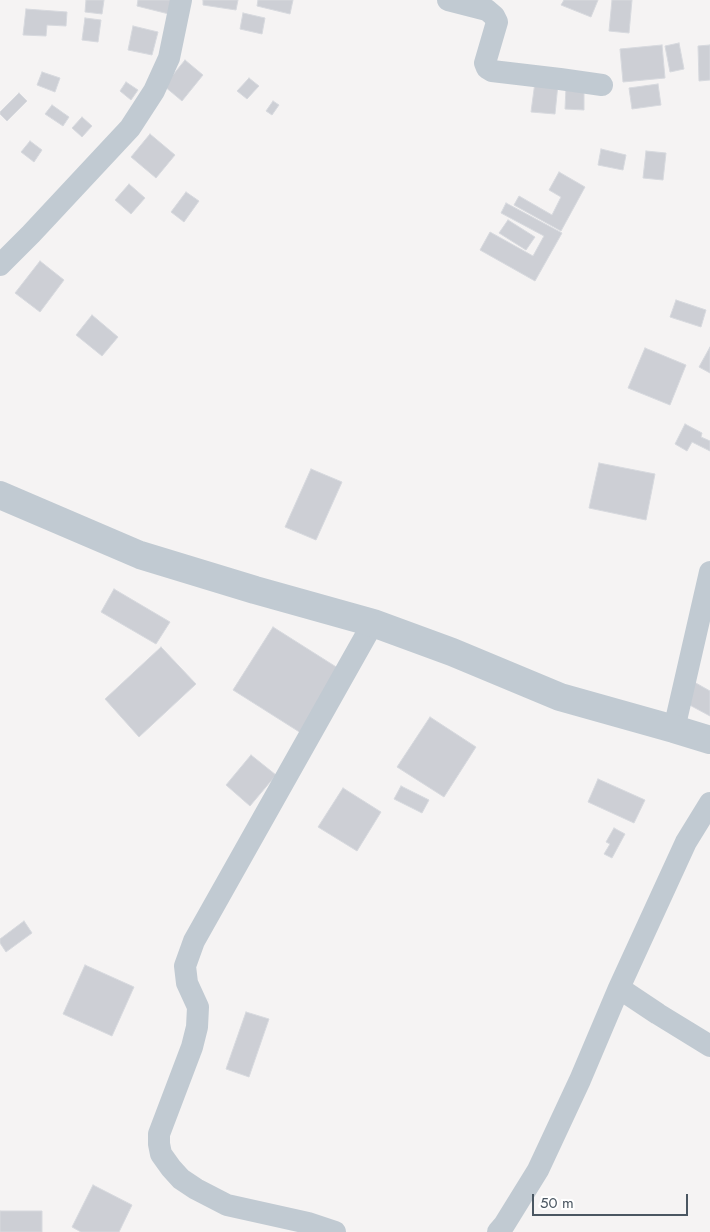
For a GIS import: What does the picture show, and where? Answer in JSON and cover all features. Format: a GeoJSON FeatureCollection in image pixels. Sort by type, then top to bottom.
{"type":"FeatureCollection","features":[{"type":"Feature","properties":{"kind":"street"},"geometry":{"type":"LineString","coordinates":[[0,265],[130,128],[154,91],[169,58],[181,0]]}},
{"type":"Feature","properties":{"kind":"street"},"geometry":{"type":"LineString","coordinates":[[448,0],[487,10],[494,16],[497,22],[485,63],[487,68],[492,71],[602,85]]}},
{"type":"Feature","properties":{"kind":"street"},"geometry":{"type":"LineString","coordinates":[[0,495],[140,555],[264,593],[373,623],[452,652],[560,697],[710,740]]}},
{"type":"Feature","properties":{"kind":"street"},"geometry":{"type":"LineString","coordinates":[[674,729],[710,572]]}},
{"type":"Feature","properties":{"kind":"street"},"geometry":{"type":"LineString","coordinates":[[335,1232],[308,1223],[227,1205],[181,1180],[161,1154],[159,1134],[192,1048],[198,1027],[198,1007],[187,983],[184,966],[194,941],[373,623]]}},
{"type":"Feature","properties":{"kind":"street"},"geometry":{"type":"LineString","coordinates":[[506,1230],[538,1170],[580,1080],[619,988],[686,842],[710,803]]}},
{"type":"Feature","properties":{"kind":"street"},"geometry":{"type":"LineString","coordinates":[[619,988],[710,1046]]}},
{"type":"Feature","properties":{"kind":"building"},"geometry":{"type":"Polygon","coordinates":[[[86,0],[104,0],[102,14],[85,12],[86,0]]]}},
{"type":"Feature","properties":{"kind":"building"},"geometry":{"type":"Polygon","coordinates":[[[138,0],[172,0],[169,14],[137,6],[138,0]]]}},
{"type":"Feature","properties":{"kind":"building"},"geometry":{"type":"Polygon","coordinates":[[[203,0],[238,0],[236,10],[203,5],[203,0]]]}},
{"type":"Feature","properties":{"kind":"building"},"geometry":{"type":"Polygon","coordinates":[[[258,0],[293,0],[290,14],[257,6],[258,0]]]}},
{"type":"Feature","properties":{"kind":"building"},"geometry":{"type":"Polygon","coordinates":[[[564,0],[598,0],[591,17],[561,5],[564,0]]]}},
{"type":"Feature","properties":{"kind":"building"},"geometry":{"type":"Polygon","coordinates":[[[612,0],[632,0],[629,33],[609,31],[612,0]]]}},
{"type":"Feature","properties":{"kind":"building"},"geometry":{"type":"Polygon","coordinates":[[[26,9],[67,12],[66,26],[47,25],[46,36],[23,35],[26,9]]]}},
{"type":"Feature","properties":{"kind":"building"},"geometry":{"type":"Polygon","coordinates":[[[243,13],[265,18],[262,34],[240,29],[243,13]]]}},
{"type":"Feature","properties":{"kind":"building"},"geometry":{"type":"Polygon","coordinates":[[[85,18],[101,20],[98,42],[82,40],[85,18]]]}},
{"type":"Feature","properties":{"kind":"building"},"geometry":{"type":"Polygon","coordinates":[[[133,26],[158,32],[152,55],[128,50],[133,26]]]}},
{"type":"Feature","properties":{"kind":"building"},"geometry":{"type":"Polygon","coordinates":[[[679,43],[684,69],[670,72],[665,46],[679,43]]]}},
{"type":"Feature","properties":{"kind":"building"},"geometry":{"type":"Polygon","coordinates":[[[662,45],[665,78],[623,82],[620,49],[662,45]]]}},
{"type":"Feature","properties":{"kind":"building"},"geometry":{"type":"Polygon","coordinates":[[[710,45],[710,80],[699,81],[698,46],[710,45]]]}},
{"type":"Feature","properties":{"kind":"building"},"geometry":{"type":"Polygon","coordinates":[[[185,60],[203,75],[182,101],[164,86],[185,60]]]}},
{"type":"Feature","properties":{"kind":"building"},"geometry":{"type":"Polygon","coordinates":[[[42,72],[60,78],[55,92],[37,85],[42,72]]]}},
{"type":"Feature","properties":{"kind":"building"},"geometry":{"type":"Polygon","coordinates":[[[249,78],[259,86],[247,99],[237,91],[249,78]]]}},
{"type":"Feature","properties":{"kind":"building"},"geometry":{"type":"Polygon","coordinates":[[[126,82],[138,90],[131,100],[120,91],[126,82]]]}},
{"type":"Feature","properties":{"kind":"building"},"geometry":{"type":"Polygon","coordinates":[[[535,82],[558,84],[555,114],[531,112],[535,82]]]}},
{"type":"Feature","properties":{"kind":"building"},"geometry":{"type":"Polygon","coordinates":[[[658,84],[661,105],[632,109],[629,88],[658,84]]]}},
{"type":"Feature","properties":{"kind":"building"},"geometry":{"type":"Polygon","coordinates":[[[566,87],[584,87],[584,110],[565,109],[566,87]]]}},
{"type":"Feature","properties":{"kind":"building"},"geometry":{"type":"Polygon","coordinates":[[[19,93],[27,101],[7,121],[0,112],[19,93]]]}},
{"type":"Feature","properties":{"kind":"building"},"geometry":{"type":"Polygon","coordinates":[[[273,101],[279,105],[272,115],[266,111],[273,101]]]}},
{"type":"Feature","properties":{"kind":"building"},"geometry":{"type":"Polygon","coordinates":[[[52,105],[69,117],[63,126],[45,114],[52,105]]]}},
{"type":"Feature","properties":{"kind":"building"},"geometry":{"type":"Polygon","coordinates":[[[82,117],[92,126],[82,137],[72,128],[82,117]]]}},
{"type":"Feature","properties":{"kind":"building"},"geometry":{"type":"Polygon","coordinates":[[[150,134],[175,155],[156,178],[131,157],[150,134]]]}},
{"type":"Feature","properties":{"kind":"building"},"geometry":{"type":"Polygon","coordinates":[[[30,141],[42,150],[34,162],[21,152],[30,141]]]}},
{"type":"Feature","properties":{"kind":"building"},"geometry":{"type":"Polygon","coordinates":[[[601,149],[626,155],[623,170],[598,165],[601,149]]]}},
{"type":"Feature","properties":{"kind":"building"},"geometry":{"type":"Polygon","coordinates":[[[646,151],[666,153],[663,180],[643,178],[646,151]]]}},
{"type":"Feature","properties":{"kind":"building"},"geometry":{"type":"Polygon","coordinates":[[[559,172],[585,187],[561,231],[514,205],[519,196],[552,215],[561,197],[549,190],[559,172]]]}},
{"type":"Feature","properties":{"kind":"building"},"geometry":{"type":"Polygon","coordinates":[[[129,184],[145,198],[131,214],[115,200],[129,184]]]}},
{"type":"Feature","properties":{"kind":"building"},"geometry":{"type":"Polygon","coordinates":[[[186,192],[199,201],[184,222],[171,212],[186,192]]]}},
{"type":"Feature","properties":{"kind":"building"},"geometry":{"type":"Polygon","coordinates":[[[506,203],[562,233],[535,281],[480,250],[490,232],[533,256],[544,236],[501,213],[506,203]]]}},
{"type":"Feature","properties":{"kind":"building"},"geometry":{"type":"Polygon","coordinates":[[[508,220],[535,237],[526,250],[499,233],[508,220]]]}},
{"type":"Feature","properties":{"kind":"building"},"geometry":{"type":"Polygon","coordinates":[[[40,261],[64,280],[40,312],[15,293],[40,261]]]}},
{"type":"Feature","properties":{"kind":"building"},"geometry":{"type":"Polygon","coordinates":[[[676,300],[706,310],[701,327],[670,317],[676,300]]]}},
{"type":"Feature","properties":{"kind":"building"},"geometry":{"type":"Polygon","coordinates":[[[92,315],[118,337],[102,356],[76,335],[92,315]]]}},
{"type":"Feature","properties":{"kind":"building"},"geometry":{"type":"Polygon","coordinates":[[[710,347],[710,373],[699,367],[710,347]]]}},
{"type":"Feature","properties":{"kind":"building"},"geometry":{"type":"Polygon","coordinates":[[[645,348],[686,365],[670,405],[628,388],[645,348]]]}},
{"type":"Feature","properties":{"kind":"building"},"geometry":{"type":"Polygon","coordinates":[[[685,424],[702,433],[701,437],[710,441],[710,451],[692,442],[687,451],[675,444],[685,424]]]}},
{"type":"Feature","properties":{"kind":"building"},"geometry":{"type":"Polygon","coordinates":[[[599,463],[655,474],[646,520],[589,508],[599,463]]]}},
{"type":"Feature","properties":{"kind":"building"},"geometry":{"type":"Polygon","coordinates":[[[311,469],[342,482],[316,540],[285,527],[311,469]]]}},
{"type":"Feature","properties":{"kind":"building"},"geometry":{"type":"Polygon","coordinates":[[[114,589],[170,622],[156,644],[101,612],[114,589]]]}},
{"type":"Feature","properties":{"kind":"building"},"geometry":{"type":"Polygon","coordinates":[[[273,627],[341,670],[301,733],[233,690],[273,627]]]}},
{"type":"Feature","properties":{"kind":"building"},"geometry":{"type":"Polygon","coordinates":[[[161,647],[196,684],[139,737],[105,699],[161,647]]]}},
{"type":"Feature","properties":{"kind":"building"},"geometry":{"type":"Polygon","coordinates":[[[694,682],[710,691],[710,716],[684,702],[694,682]]]}},
{"type":"Feature","properties":{"kind":"building"},"geometry":{"type":"Polygon","coordinates":[[[430,717],[476,747],[444,797],[397,767],[430,717]]]}},
{"type":"Feature","properties":{"kind":"building"},"geometry":{"type":"Polygon","coordinates":[[[251,755],[276,775],[250,806],[226,785],[251,755]]]}},
{"type":"Feature","properties":{"kind":"building"},"geometry":{"type":"Polygon","coordinates":[[[598,779],[645,800],[634,823],[588,802],[598,779]]]}},
{"type":"Feature","properties":{"kind":"building"},"geometry":{"type":"Polygon","coordinates":[[[401,786],[429,800],[422,813],[394,799],[401,786]]]}},
{"type":"Feature","properties":{"kind":"building"},"geometry":{"type":"Polygon","coordinates":[[[343,788],[381,812],[357,851],[318,827],[343,788]]]}},
{"type":"Feature","properties":{"kind":"building"},"geometry":{"type":"Polygon","coordinates":[[[614,828],[625,834],[612,858],[604,854],[610,844],[606,842],[614,828]]]}},
{"type":"Feature","properties":{"kind":"building"},"geometry":{"type":"Polygon","coordinates":[[[24,921],[32,933],[6,952],[0,943],[0,939],[24,921]]]}},
{"type":"Feature","properties":{"kind":"building"},"geometry":{"type":"Polygon","coordinates":[[[85,965],[134,987],[112,1036],[63,1014],[85,965]]]}},
{"type":"Feature","properties":{"kind":"building"},"geometry":{"type":"Polygon","coordinates":[[[246,1012],[269,1019],[249,1077],[226,1069],[246,1012]]]}},
{"type":"Feature","properties":{"kind":"building"},"geometry":{"type":"Polygon","coordinates":[[[93,1185],[132,1205],[119,1232],[81,1232],[72,1227],[93,1185]]]}},
{"type":"Feature","properties":{"kind":"building"},"geometry":{"type":"Polygon","coordinates":[[[0,1211],[42,1211],[42,1232],[0,1232],[0,1211]]]}}]}
